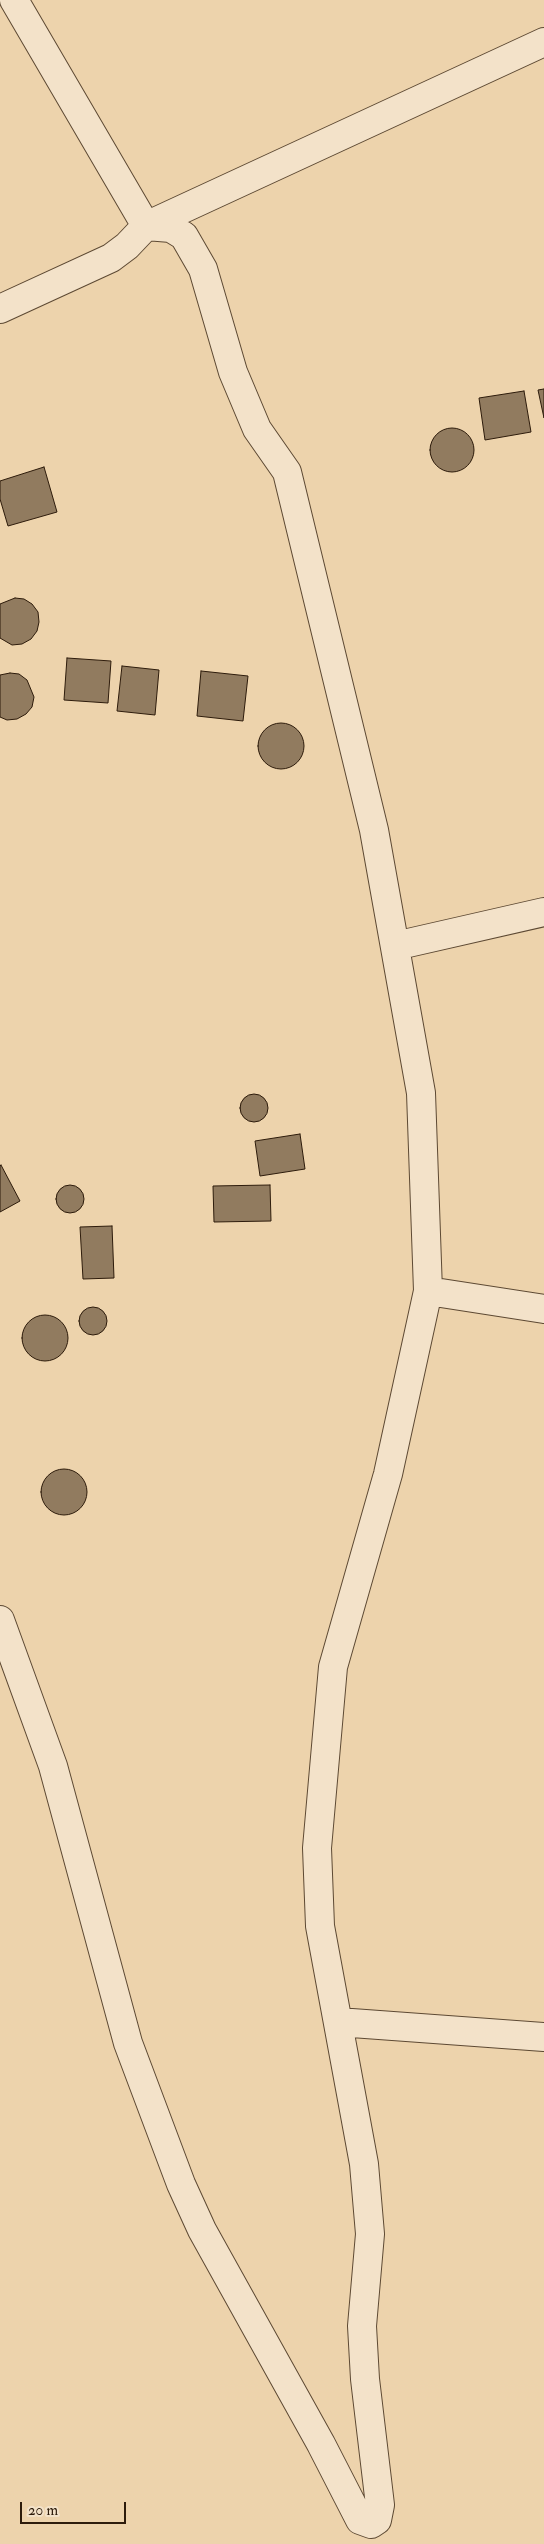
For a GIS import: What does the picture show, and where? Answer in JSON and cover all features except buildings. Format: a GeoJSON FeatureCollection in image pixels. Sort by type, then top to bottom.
{"type":"FeatureCollection","features":[{"type":"Feature","properties":{"kind":"street"},"geometry":{"type":"LineString","coordinates":[[14,0],[146,226]]}},
{"type":"Feature","properties":{"kind":"street"},"geometry":{"type":"LineString","coordinates":[[0,308],[111,258],[127,246],[146,226],[544,42]]}},
{"type":"Feature","properties":{"kind":"street"},"geometry":{"type":"LineString","coordinates":[[0,1620],[52,1766],[128,2043],[181,2184],[202,2230],[321,2444],[360,2520],[372,2534],[378,2520],[380,2505],[365,2379],[362,2326],[370,2234],[364,2164],[320,1926],[317,1848],[333,1667],[388,1474],[428,1291],[421,1093],[374,830],[287,472],[257,429],[233,372],[203,269],[194,252],[184,236],[171,228],[146,226]]}},
{"type":"Feature","properties":{"kind":"street"},"geometry":{"type":"LineString","coordinates":[[395,946],[544,912]]}},
{"type":"Feature","properties":{"kind":"street"},"geometry":{"type":"LineString","coordinates":[[428,1291],[544,1309]]}},
{"type":"Feature","properties":{"kind":"street"},"geometry":{"type":"LineString","coordinates":[[338,2022],[544,2037]]}}]}
